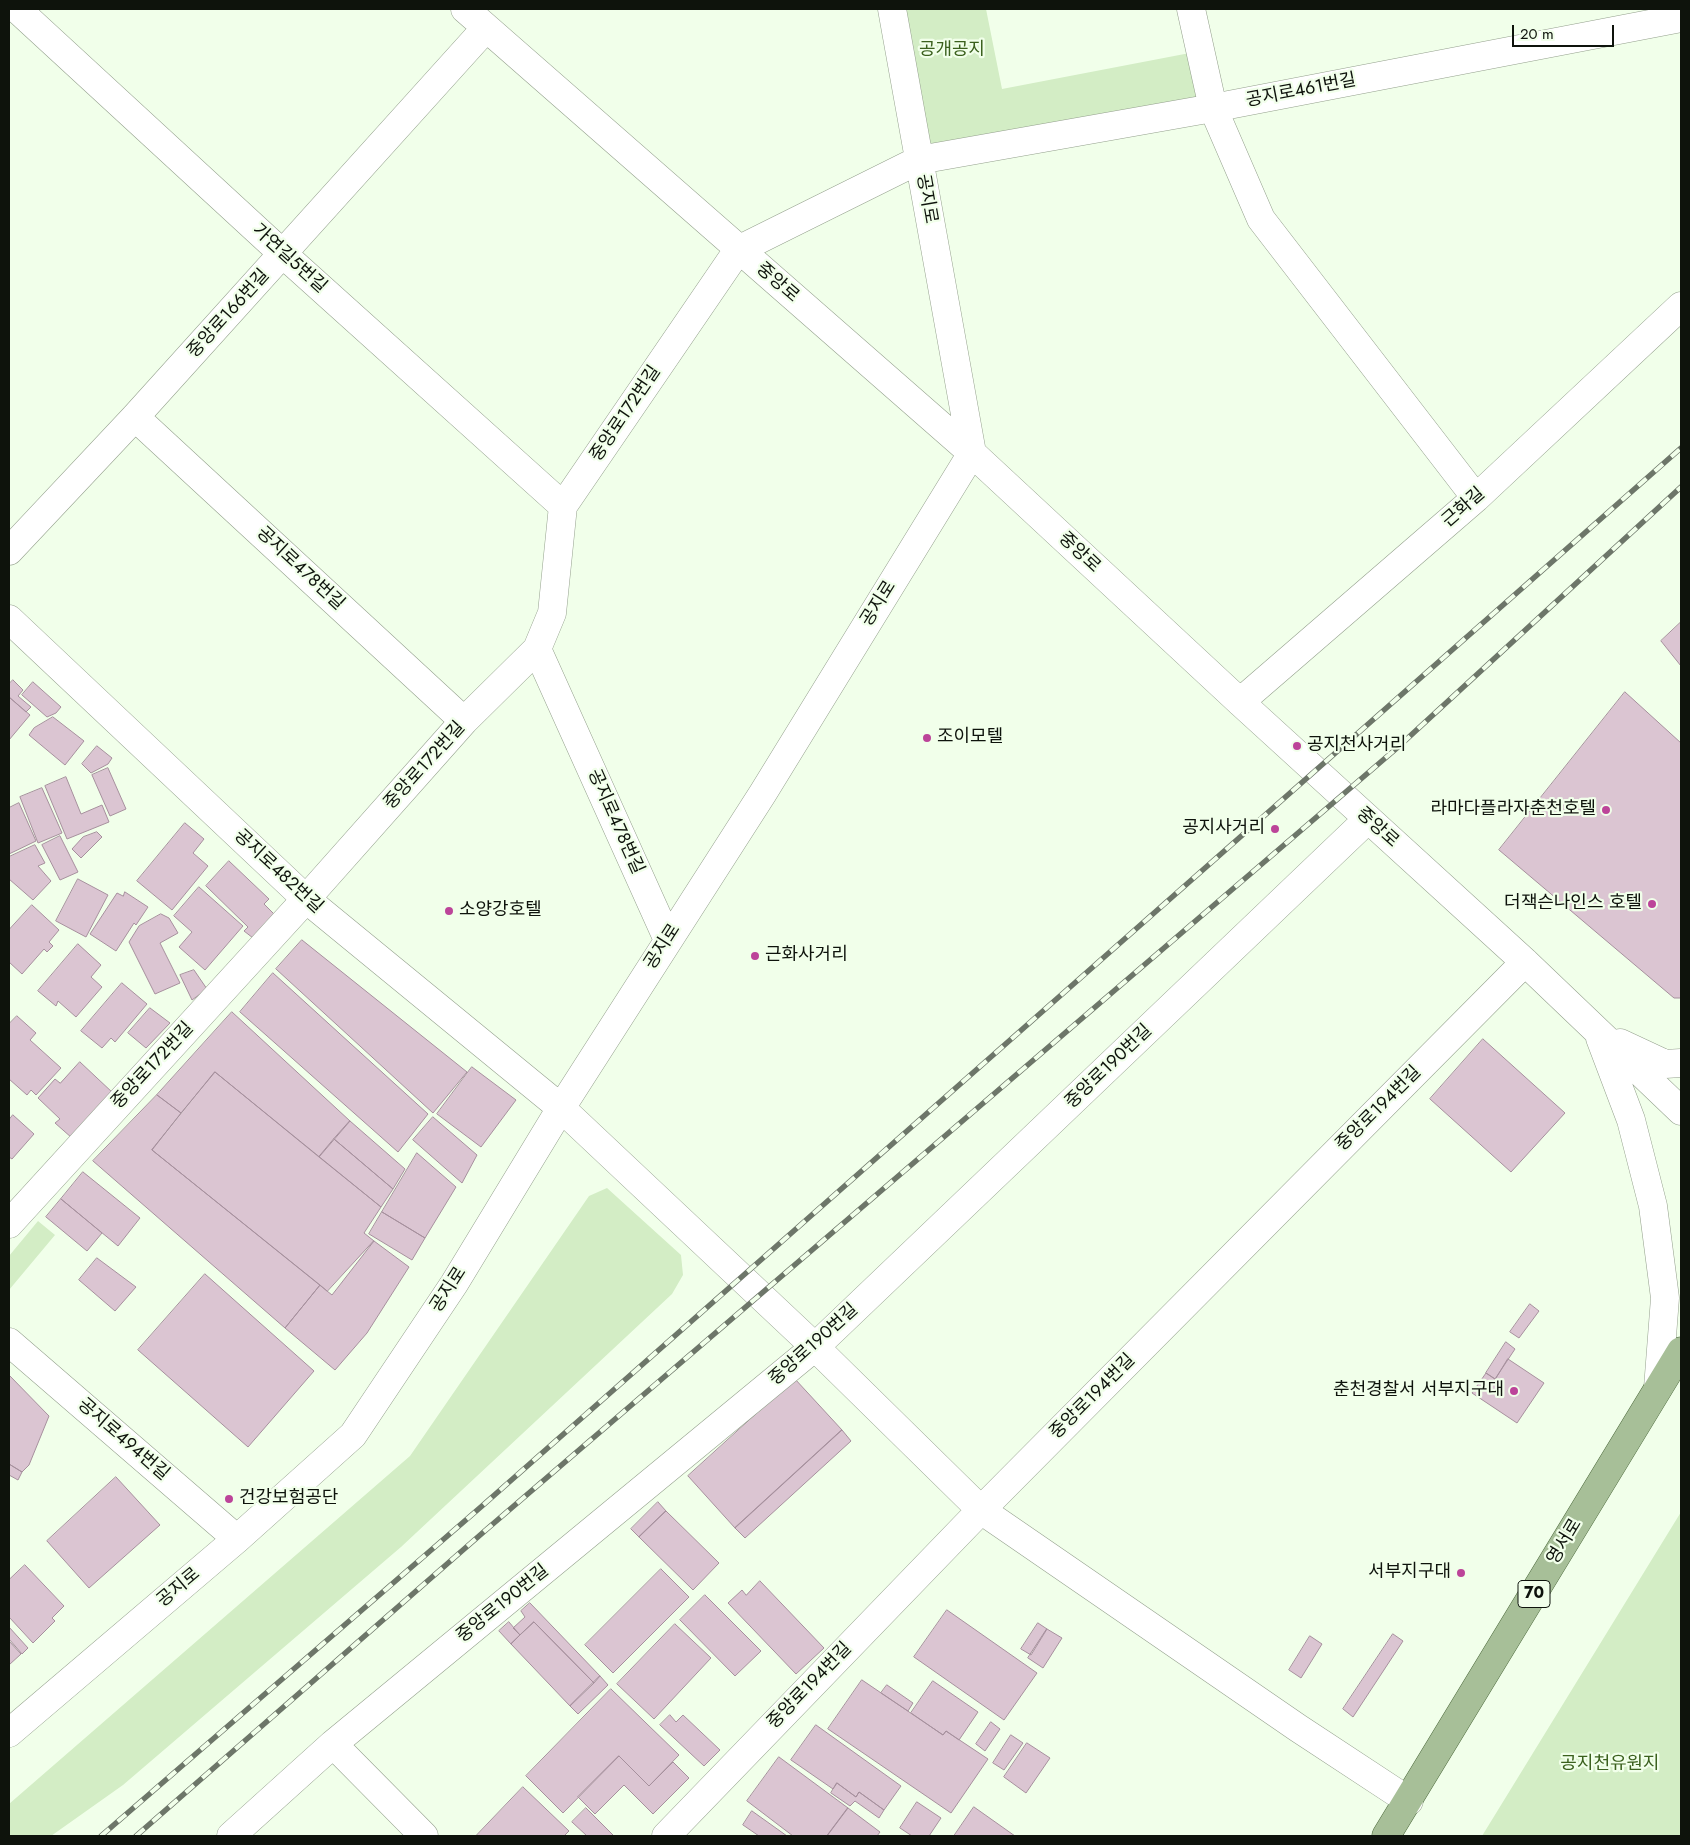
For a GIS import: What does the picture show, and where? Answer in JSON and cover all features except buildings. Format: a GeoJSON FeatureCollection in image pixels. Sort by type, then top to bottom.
{"type":"FeatureCollection","features":[{"type":"Feature","properties":{"kind":"main road","name":"영서로"},"geometry":{"type":"LineString","coordinates":[[1386,1836],[1681,1351]]}},
{"type":"Feature","properties":{"kind":"main road"},"geometry":{"type":"LineString","coordinates":[[1658,1388],[1681,1368]]}},
{"type":"Feature","properties":{"kind":"street","name":"가연길5번길"},"geometry":{"type":"LineString","coordinates":[[18,9],[283,254],[563,506]]}},
{"type":"Feature","properties":{"kind":"street","name":"중앙로"},"geometry":{"type":"LineString","coordinates":[[464,9],[972,453],[1368,820],[1525,962],[1681,1111]]}},
{"type":"Feature","properties":{"kind":"street","name":"공지로"},"geometry":{"type":"LineString","coordinates":[[9,1732],[236,1539],[353,1435],[454,1284],[561,1108],[763,792],[972,453],[892,9]]}},
{"type":"Feature","properties":{"kind":"street"},"geometry":{"type":"LineString","coordinates":[[1191,9],[1213,108],[1261,219],[1476,498]]}},
{"type":"Feature","properties":{"kind":"street","name":"공지로461번길"},"geometry":{"type":"LineString","coordinates":[[738,250],[919,160],[1213,108],[1681,18]]}},
{"type":"Feature","properties":{"kind":"street","name":"중앙로166번길"},"geometry":{"type":"LineString","coordinates":[[9,551],[135,418],[486,28]]}},
{"type":"Feature","properties":{"kind":"street","name":"중앙로172번길"},"geometry":{"type":"LineString","coordinates":[[9,1224],[306,900],[464,721],[537,649],[552,613],[563,506],[738,250]]}},
{"type":"Feature","properties":{"kind":"street","name":"근화길"},"geometry":{"type":"LineString","coordinates":[[1240,702],[1476,498],[1681,306]]}},
{"type":"Feature","properties":{"kind":"street","name":"공지로478번길"},"geometry":{"type":"LineString","coordinates":[[135,418],[464,721]]}},
{"type":"Feature","properties":{"kind":"street","name":"공지로482번길"},"geometry":{"type":"LineString","coordinates":[[9,619],[306,900],[561,1108],[815,1347],[981,1510],[1290,1722],[1409,1801]]}},
{"type":"Feature","properties":{"kind":"street","name":"공지로478번길"},"geometry":{"type":"LineString","coordinates":[[537,649],[668,940]]}},
{"type":"Feature","properties":{"kind":"street","name":"중앙로190번길"},"geometry":{"type":"LineString","coordinates":[[231,1836],[333,1744],[815,1347],[1368,820]]}},
{"type":"Feature","properties":{"kind":"street","name":"중앙로194번길"},"geometry":{"type":"LineString","coordinates":[[666,1836],[981,1510],[1525,962]]}},
{"type":"Feature","properties":{"kind":"street"},"geometry":{"type":"LineString","coordinates":[[1598,1032],[1665,1064],[1681,1064]]}},
{"type":"Feature","properties":{"kind":"street"},"geometry":{"type":"LineString","coordinates":[[1598,1032],[1631,1120],[1653,1206],[1665,1298],[1658,1388]]}},
{"type":"Feature","properties":{"kind":"street","name":"공지로494번길"},"geometry":{"type":"LineString","coordinates":[[9,1342],[236,1539]]}},
{"type":"Feature","properties":{"kind":"street"},"geometry":{"type":"LineString","coordinates":[[333,1744],[424,1836]]}},
{"type":"Feature","properties":{"kind":"green space","name":"공개공지"},"geometry":{"type":"Polygon","coordinates":[[[901,9],[986,9],[1002,89],[1195,52],[1205,100],[929,154],[901,9]]]}},
{"type":"Feature","properties":{"kind":"green space"},"geometry":{"type":"Polygon","coordinates":[[[607,1188],[681,1255],[683,1275],[672,1294],[401,1547],[123,1785],[51,1836],[9,1836],[9,1804],[410,1456],[589,1196],[607,1188]]]}},
{"type":"Feature","properties":{"kind":"green space"},"geometry":{"type":"Polygon","coordinates":[[[38,1221],[55,1235],[9,1290],[9,1256],[38,1221]]]}},
{"type":"Feature","properties":{"kind":"green space","name":"공지천유원지"},"geometry":{"type":"Polygon","coordinates":[[[1681,1512],[1681,1836],[1482,1836],[1681,1512]]]}},
{"type":"Feature","properties":{"kind":"railway"},"geometry":{"type":"LineString","coordinates":[[101,1836],[482,1506],[1681,448]]}},
{"type":"Feature","properties":{"kind":"railway"},"geometry":{"type":"LineString","coordinates":[[136,1836],[487,1529],[1397,748],[1681,487]]}},
{"type":"Feature","properties":{"kind":"place","name":"조이모텔"},"geometry":{"type":"Point","coordinates":[927,738]}},
{"type":"Feature","properties":{"kind":"place","name":"공지천사거리"},"geometry":{"type":"Point","coordinates":[1297,746]}},
{"type":"Feature","properties":{"kind":"place","name":"라마다플라자춘천호텔"},"geometry":{"type":"Point","coordinates":[1606,810]}},
{"type":"Feature","properties":{"kind":"place","name":"공지사거리"},"geometry":{"type":"Point","coordinates":[1275,829]}},
{"type":"Feature","properties":{"kind":"place","name":"더잭슨나인스 호텔"},"geometry":{"type":"Point","coordinates":[1652,904]}},
{"type":"Feature","properties":{"kind":"place","name":"소양강호텔"},"geometry":{"type":"Point","coordinates":[449,911]}},
{"type":"Feature","properties":{"kind":"place","name":"근화사거리"},"geometry":{"type":"Point","coordinates":[755,956]}},
{"type":"Feature","properties":{"kind":"place","name":"춘천경찰서 서부지구대"},"geometry":{"type":"Point","coordinates":[1514,1391]}},
{"type":"Feature","properties":{"kind":"place","name":"건강보험공단"},"geometry":{"type":"Point","coordinates":[229,1499]}},
{"type":"Feature","properties":{"kind":"place","name":"서부지구대"},"geometry":{"type":"Point","coordinates":[1461,1573]}}]}
